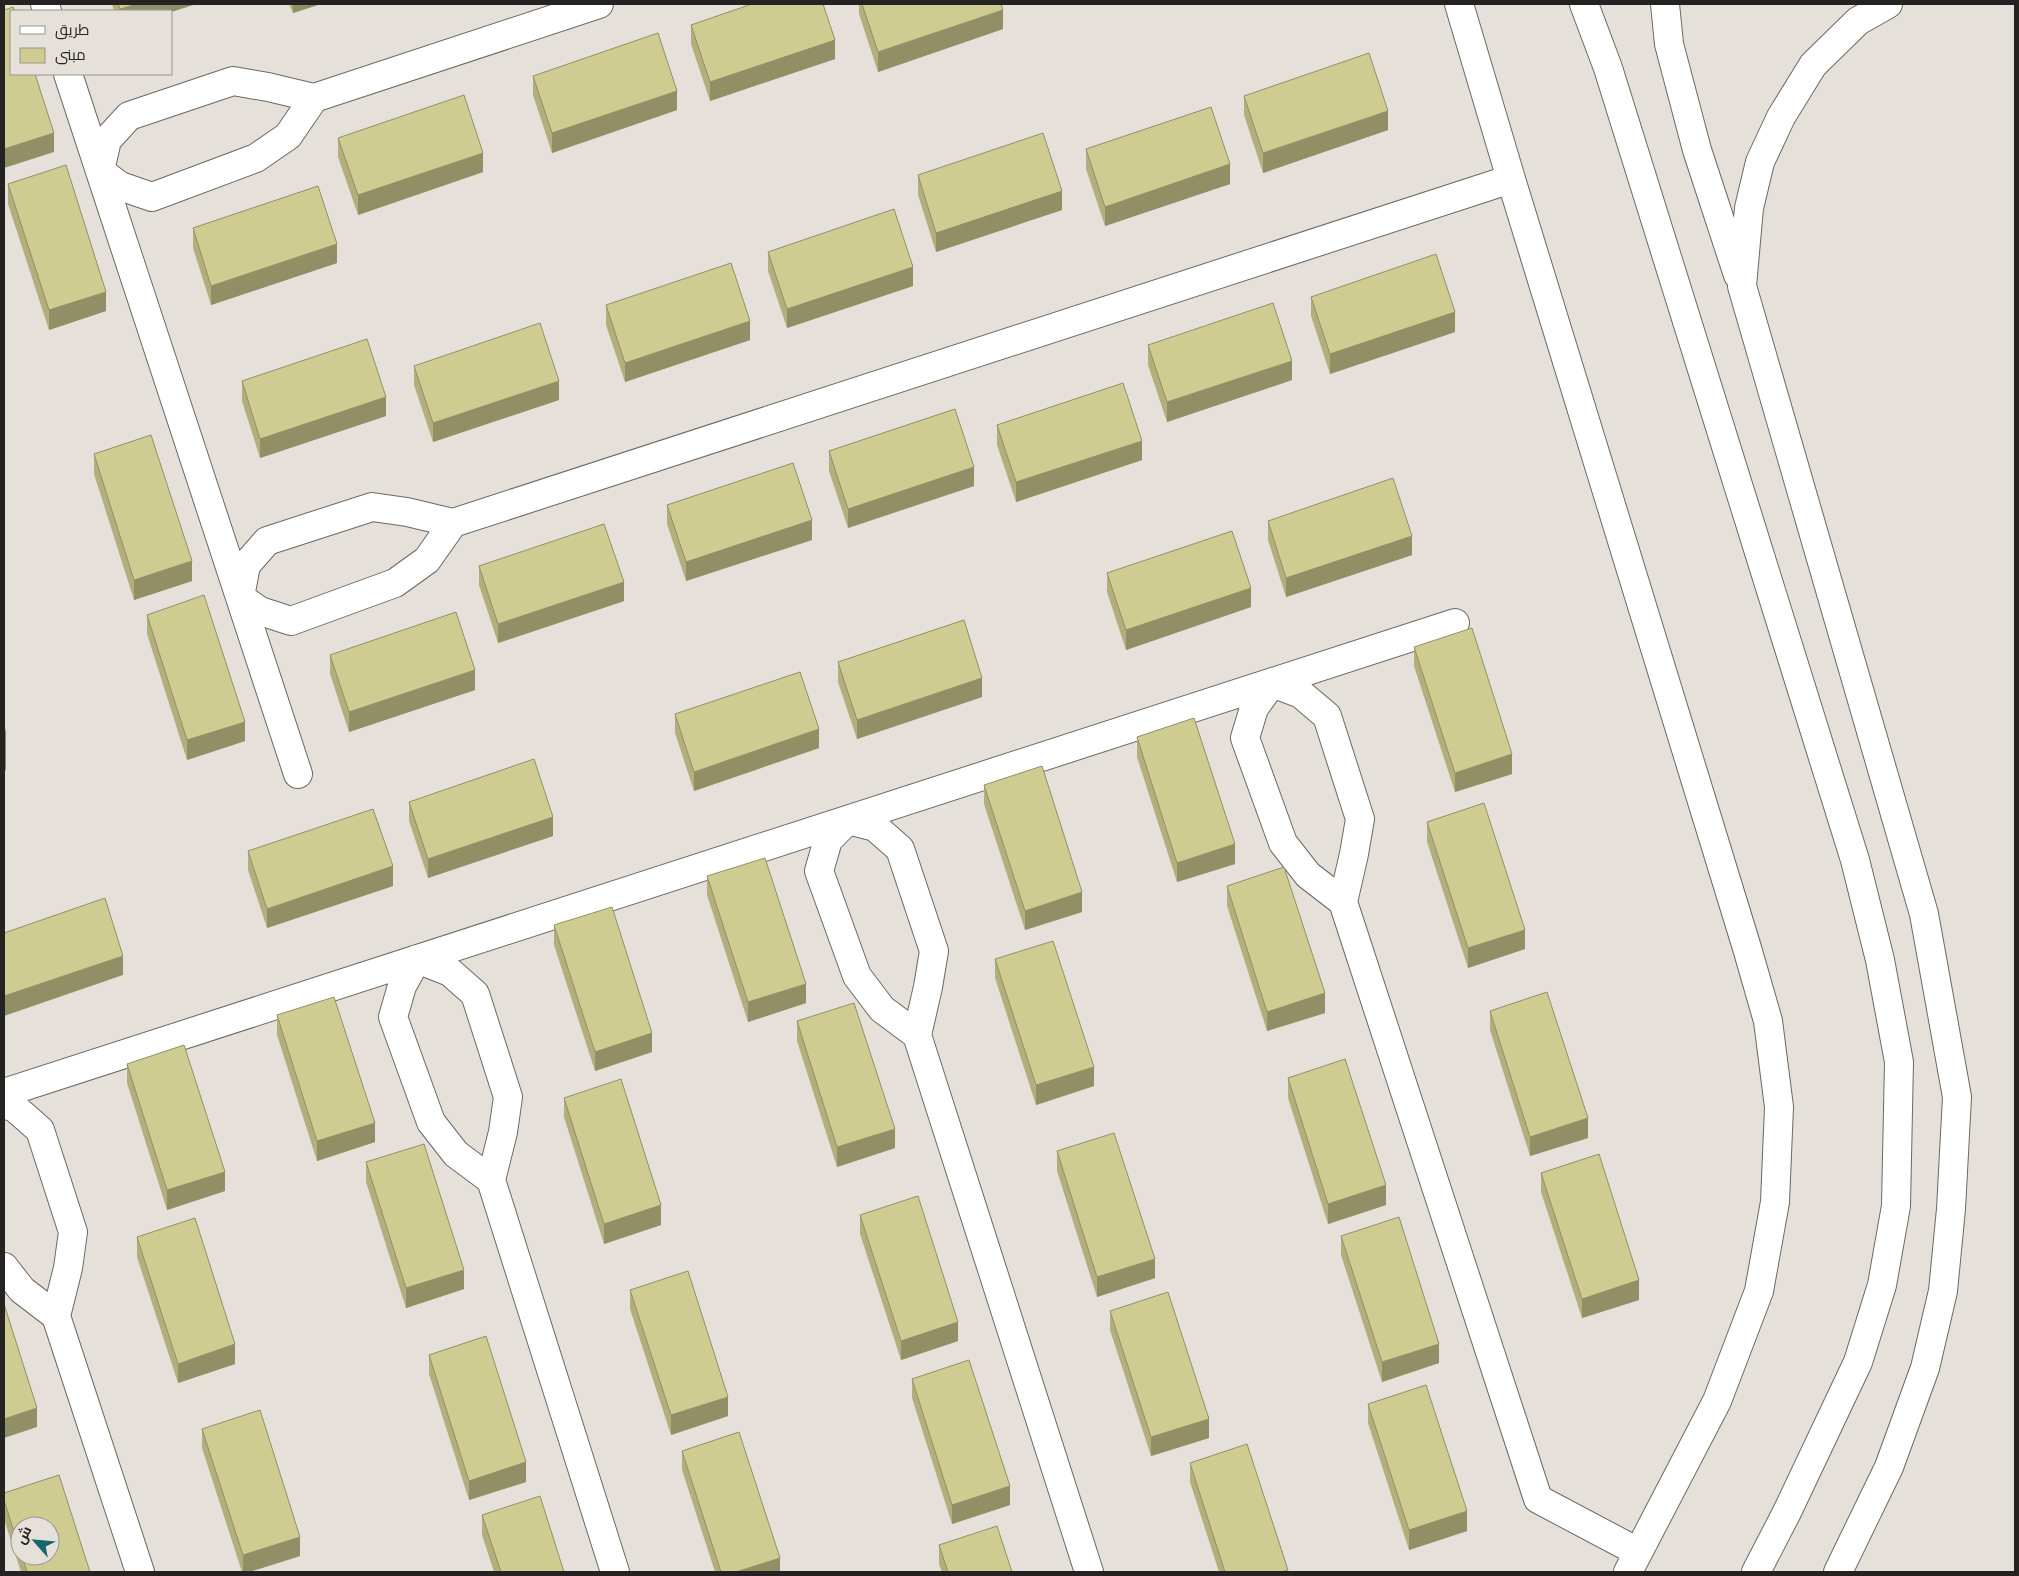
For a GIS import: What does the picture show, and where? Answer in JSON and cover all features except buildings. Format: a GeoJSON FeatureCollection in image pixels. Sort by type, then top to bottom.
{"type":"FeatureCollection","features":[{"type":"Feature","properties":{"kind":"street"},"geometry":{"type":"LineString","coordinates":[[100,170],[107,140],[129,116],[233,82],[268,87],[314,98],[599,4]]}},
{"type":"Feature","properties":{"kind":"street"},"geometry":{"type":"LineString","coordinates":[[1272,683],[1301,694],[1326,716],[1336,744],[1360,819],[1343,902],[1538,1499],[1633,1562],[1717,1401],[1759,1291],[1775,1202],[1780,1107],[1768,1021],[1747,948],[1511,180],[1459,4]]}},
{"type":"Feature","properties":{"kind":"street"},"geometry":{"type":"LineString","coordinates":[[1584,4],[1608,68],[1855,860],[1880,960],[1899,1062],[1896,1206],[1882,1285],[1858,1362],[1787,1512],[1756,1572]]}},
{"type":"Feature","properties":{"kind":"street"},"geometry":{"type":"LineString","coordinates":[[1604,4],[1608,68]]}},
{"type":"Feature","properties":{"kind":"street"},"geometry":{"type":"LineString","coordinates":[[1665,4],[1669,44],[1697,150],[1742,286],[1924,914],[1957,1097],[1951,1209],[1943,1291],[1925,1368],[1889,1467],[1838,1572]]}},
{"type":"Feature","properties":{"kind":"street"},"geometry":{"type":"LineString","coordinates":[[1742,286],[1749,208],[1760,162],[1780,117],[1813,65],[1858,21],[1888,4]]}},
{"type":"Feature","properties":{"kind":"street"},"geometry":{"type":"LineString","coordinates":[[68,75],[298,774]]}},
{"type":"Feature","properties":{"kind":"street"},"geometry":{"type":"LineString","coordinates":[[100,170],[120,186],[152,197],[256,158],[288,136],[314,98]]}},
{"type":"Feature","properties":{"kind":"street"},"geometry":{"type":"LineString","coordinates":[[240,597],[246,565],[267,541],[372,507],[407,512],[453,523],[1511,180]]}},
{"type":"Feature","properties":{"kind":"street"},"geometry":{"type":"LineString","coordinates":[[240,597],[260,611],[291,621],[395,583],[427,560],[453,523]]}},
{"type":"Feature","properties":{"kind":"street"},"geometry":{"type":"LineString","coordinates":[[4,1093],[1455,623]]}},
{"type":"Feature","properties":{"kind":"street"},"geometry":{"type":"LineString","coordinates":[[1272,683],[1254,708],[1245,738],[1283,843],[1308,876],[1343,902]]}},
{"type":"Feature","properties":{"kind":"street"},"geometry":{"type":"LineString","coordinates":[[848,820],[875,827],[900,849],[934,951],[917,1035],[1089,1572]]}},
{"type":"Feature","properties":{"kind":"street"},"geometry":{"type":"LineString","coordinates":[[848,820],[828,840],[819,871],[857,976],[882,1009],[917,1035]]}},
{"type":"Feature","properties":{"kind":"street"},"geometry":{"type":"LineString","coordinates":[[417,959],[450,972],[475,994],[508,1097],[503,1132],[491,1180],[615,1572]]}},
{"type":"Feature","properties":{"kind":"street"},"geometry":{"type":"LineString","coordinates":[[417,959],[402,986],[393,1017],[431,1122],[456,1154],[491,1180]]}},
{"type":"Feature","properties":{"kind":"street"},"geometry":{"type":"LineString","coordinates":[[4,1104],[15,1108],[40,1130],[73,1232],[68,1268],[56,1316],[140,1572]]}},
{"type":"Feature","properties":{"kind":"street"},"geometry":{"type":"LineString","coordinates":[[4,1267],[22,1290],[56,1316]]}}]}
